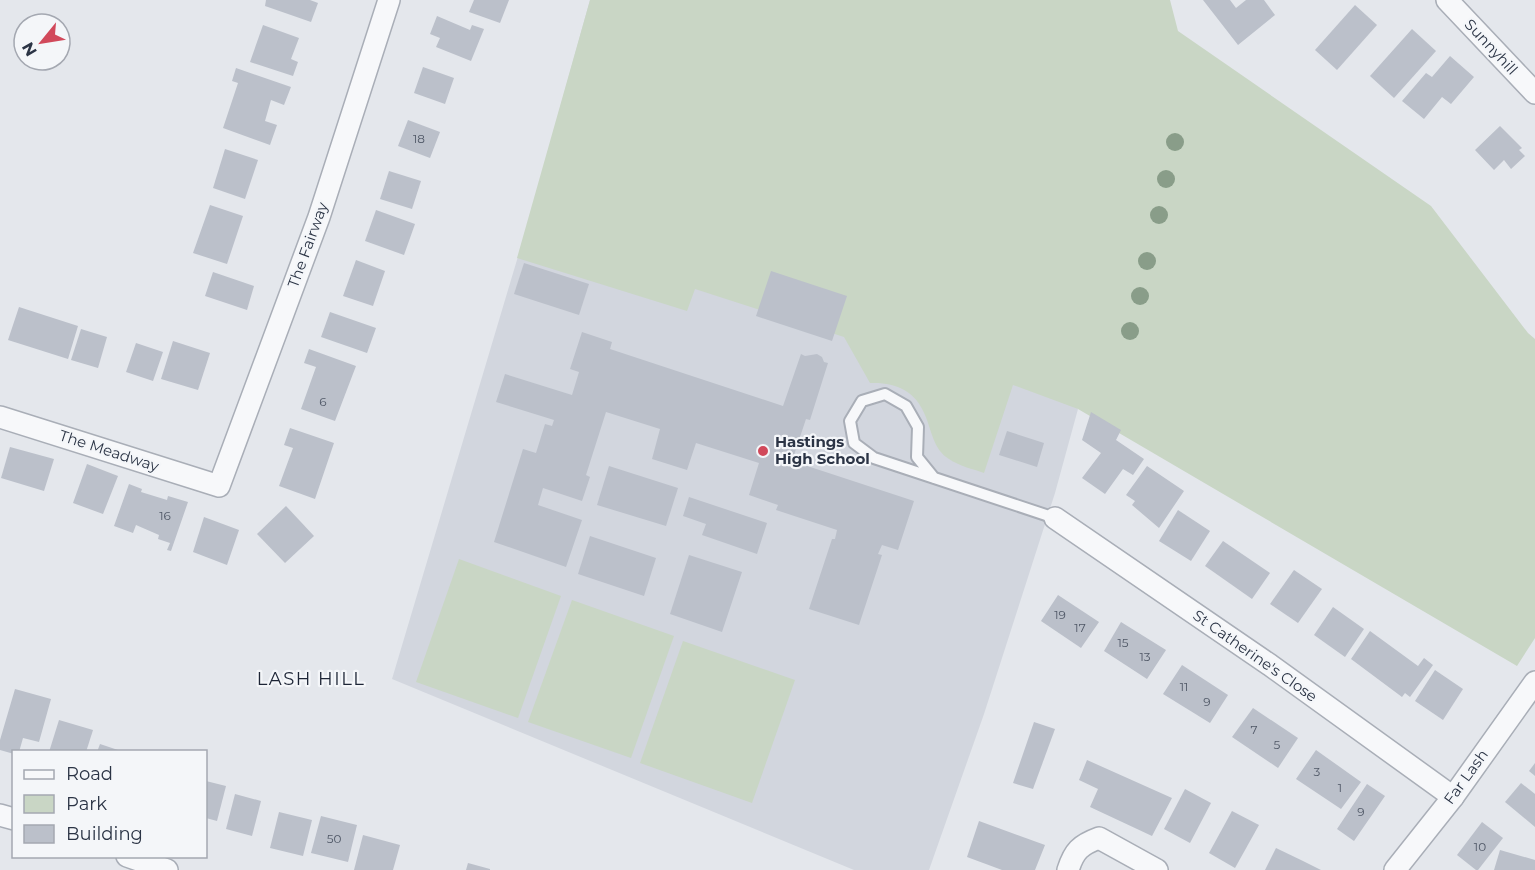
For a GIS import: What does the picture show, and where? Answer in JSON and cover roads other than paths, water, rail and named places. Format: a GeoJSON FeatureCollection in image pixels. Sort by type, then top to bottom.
{"type":"FeatureCollection","features":[{"type":"Feature","properties":{"kind":"street","name":"The Fairway"},"geometry":{"type":"LineString","coordinates":[[219,486],[319,217],[389,0]]}},
{"type":"Feature","properties":{"kind":"street","name":"Sunnyhill"},"geometry":{"type":"LineString","coordinates":[[1447,0],[1535,93]]}},
{"type":"Feature","properties":{"kind":"street","name":"The Meadway"},"geometry":{"type":"LineString","coordinates":[[0,417],[219,486]]}},
{"type":"Feature","properties":{"kind":"street","name":"St Catherine's Close"},"geometry":{"type":"LineString","coordinates":[[1055,518],[1270,665],[1453,797]]}},
{"type":"Feature","properties":{"kind":"street","name":"Far Lash"},"geometry":{"type":"LineString","coordinates":[[1395,870],[1453,797],[1535,682]]}},
{"type":"Feature","properties":{"kind":"street"},"geometry":{"type":"LineString","coordinates":[[1068,870],[1073,855],[1080,847],[1099,838],[1157,870]]}},
{"type":"Feature","properties":{"kind":"street"},"geometry":{"type":"LineString","coordinates":[[134,858],[167,870]]}},
{"type":"Feature","properties":{"kind":"lane"},"geometry":{"type":"LineString","coordinates":[[934,478],[918,457],[918,427],[906,406],[885,394],[862,401],[850,421],[854,443],[874,458],[934,478],[1055,518]]}},
{"type":"Feature","properties":{"kind":"place","name":"Hastings High School"},"geometry":{"type":"Point","coordinates":[763,451]}},
{"type":"Feature","properties":{"kind":"district","name":"LASH HILL"},"geometry":{"type":"Point","coordinates":[311,679]}}]}
